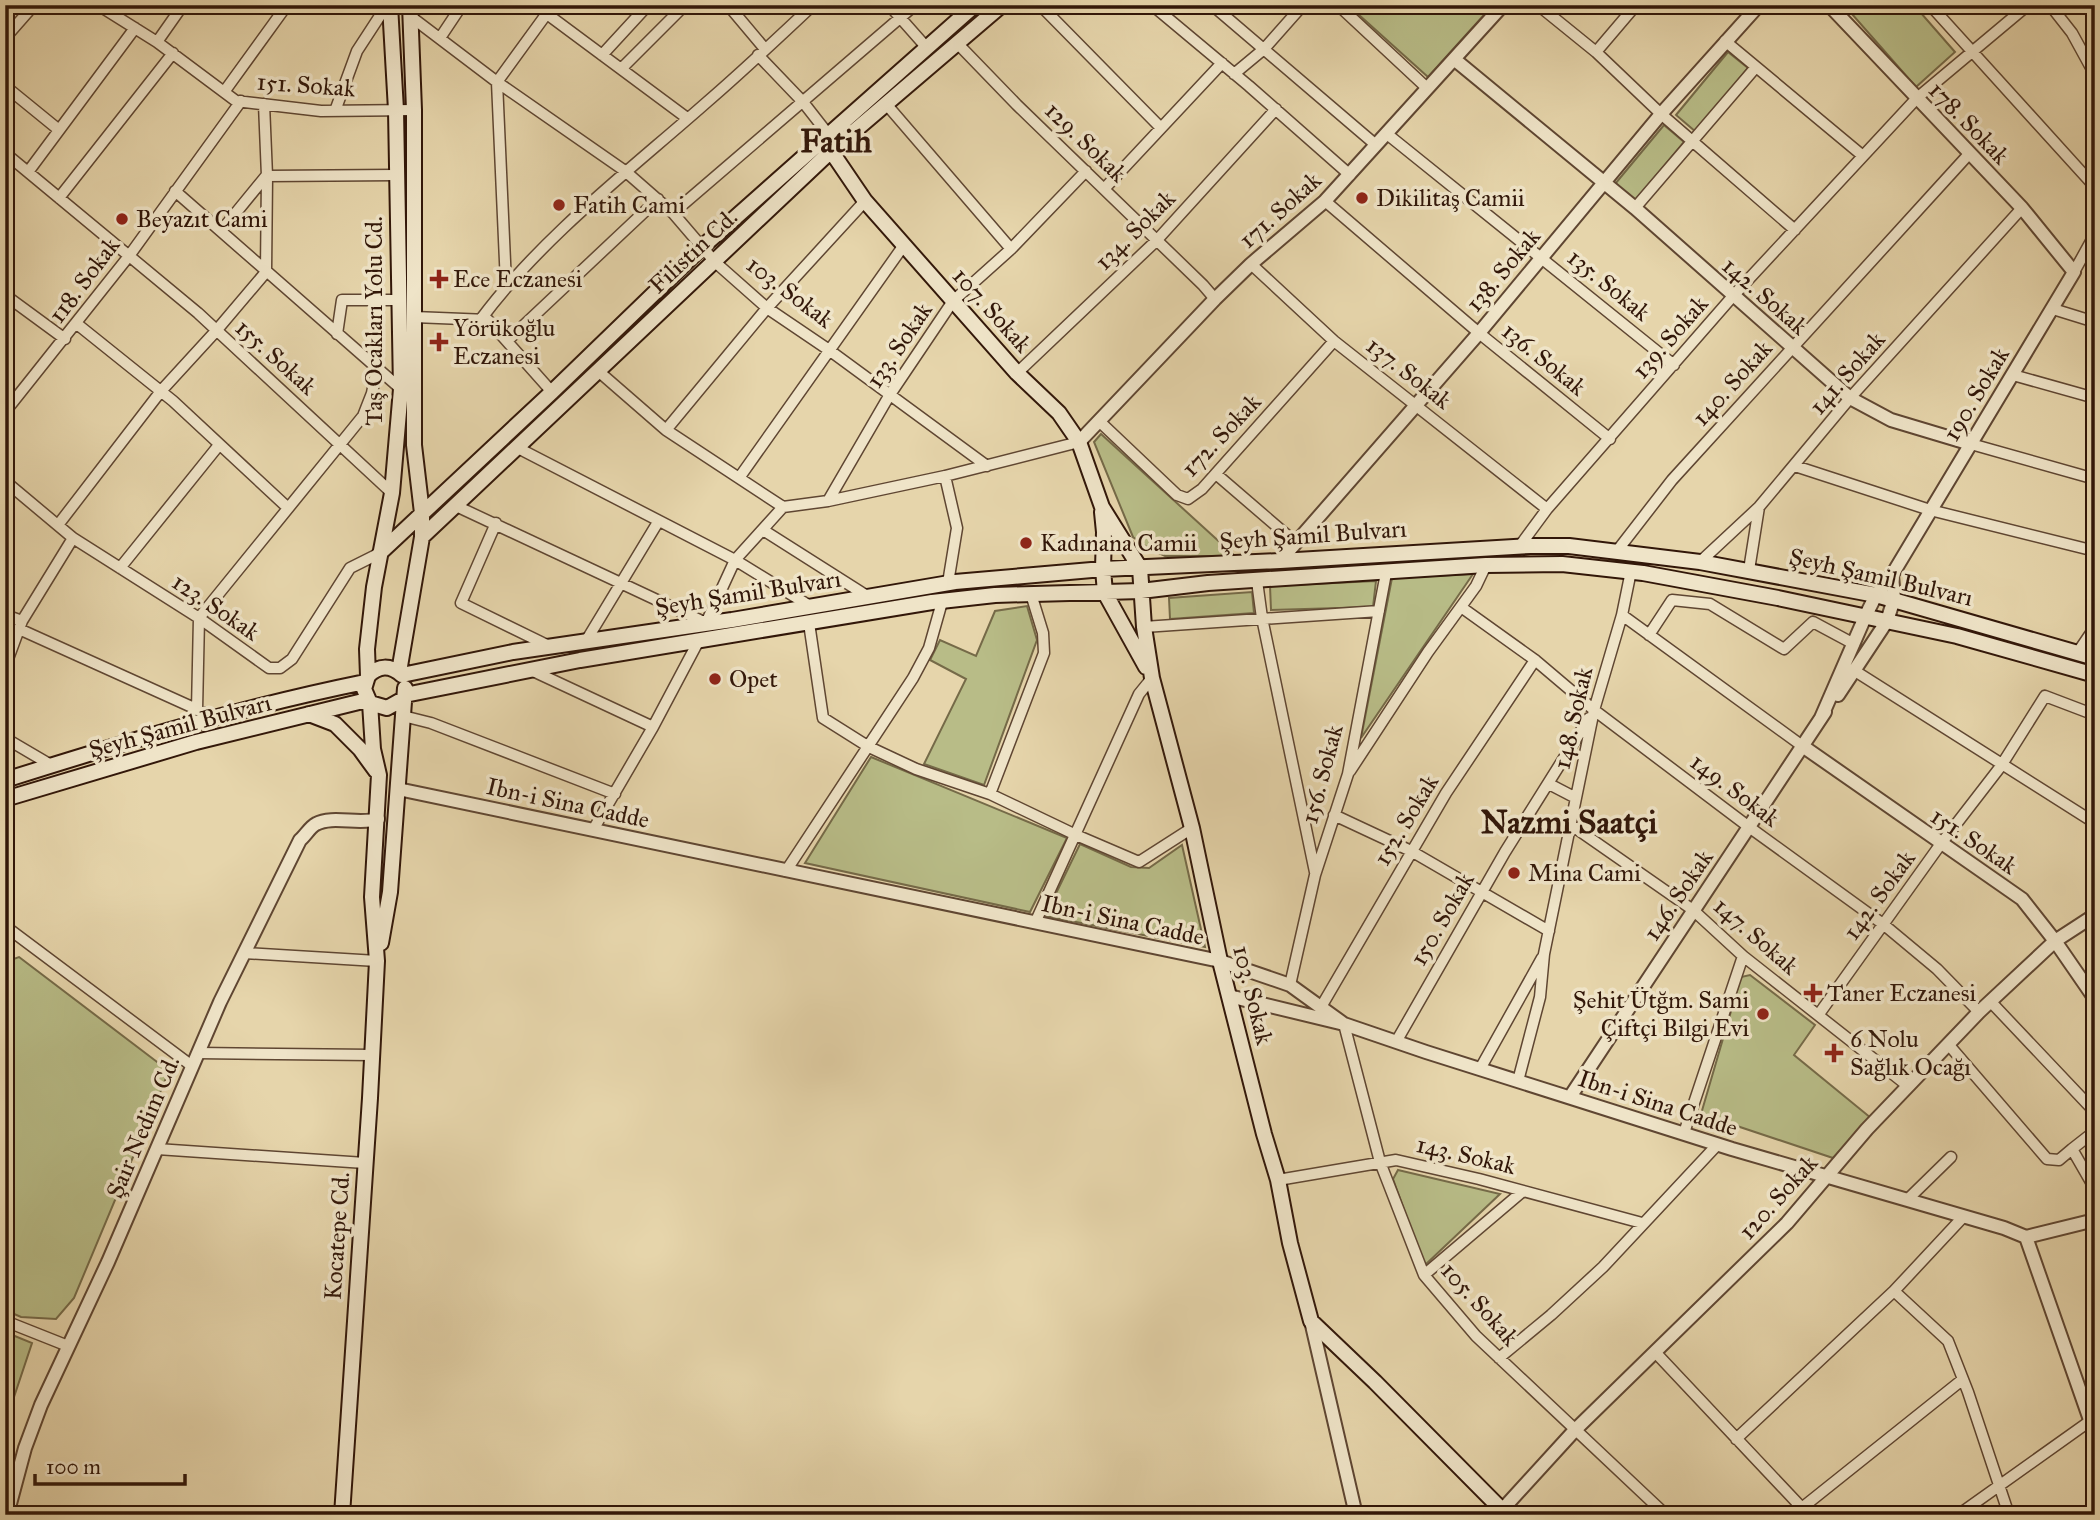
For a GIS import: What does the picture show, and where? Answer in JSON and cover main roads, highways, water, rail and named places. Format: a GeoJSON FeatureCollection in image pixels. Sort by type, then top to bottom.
{"type":"FeatureCollection","features":[{"type":"Feature","properties":{"kind":"main road","name":"Taş Ocakları Yolu Cd."},"geometry":{"type":"LineString","coordinates":[[366,679],[374,587],[392,493],[401,389],[396,110],[388,5]]}},
{"type":"Feature","properties":{"kind":"main road","name":"Filistin Cd."},"geometry":{"type":"LineString","coordinates":[[380,553],[701,248],[975,5]]}},
{"type":"Feature","properties":{"kind":"main road","name":"Filistin Cd."},"geometry":{"type":"LineString","coordinates":[[422,537],[831,151],[1002,5]]}},
{"type":"Feature","properties":{"kind":"main road","name":"Taş Ocakları Yolu Cd."},"geometry":{"type":"LineString","coordinates":[[400,674],[422,537],[414,445],[414,110],[410,11]]}},
{"type":"Feature","properties":{"kind":"main road"},"geometry":{"type":"LineString","coordinates":[[828,134],[831,151]]}},
{"type":"Feature","properties":{"kind":"main road","name":"107. Sokak"},"geometry":{"type":"LineString","coordinates":[[831,151],[865,201],[1017,373],[1059,413],[1079,442],[1102,507]]}},
{"type":"Feature","properties":{"kind":"main road"},"geometry":{"type":"LineString","coordinates":[[1102,507],[1139,568]]}},
{"type":"Feature","properties":{"kind":"main road","name":"103. Sokak"},"geometry":{"type":"LineString","coordinates":[[1102,507],[1105,593],[1152,678]]}},
{"type":"Feature","properties":{"kind":"main road","name":"Şeyh Şamil Bulvarı"},"geometry":{"type":"LineString","coordinates":[[5,780],[214,717],[366,679],[373,671],[386,667],[400,674],[551,646],[706,624],[948,583],[1103,569],[1569,546],[1700,562],[1876,594],[2095,657]]}},
{"type":"Feature","properties":{"kind":"main road","name":"Şeyh Şamil Bulvarı"},"geometry":{"type":"LineString","coordinates":[[5,799],[195,742],[369,701],[381,708],[387,708],[404,697],[580,660],[809,623],[995,595],[1141,591],[1208,583],[1486,565],[1562,564],[1631,571],[1740,590],[2002,648],[2095,676]]}},
{"type":"Feature","properties":{"kind":"main road","name":"103. Sokak"},"geometry":{"type":"LineString","coordinates":[[1139,568],[1152,678],[1192,828],[1220,961],[1278,1180],[1290,1243],[1311,1321],[1376,1382],[1502,1513]]}},
{"type":"Feature","properties":{"kind":"main road"},"geometry":{"type":"LineString","coordinates":[[400,674],[405,684],[404,697]]}},
{"type":"Feature","properties":{"kind":"main road"},"geometry":{"type":"LineString","coordinates":[[366,679],[364,689],[369,701]]}},
{"type":"Feature","properties":{"kind":"main road","name":"Kocatepe Cd."},"geometry":{"type":"LineString","coordinates":[[377,961],[390,892],[404,697]]}},
{"type":"Feature","properties":{"kind":"main road","name":"Kocatepe Cd."},"geometry":{"type":"LineString","coordinates":[[342,1515],[377,961],[372,897],[379,775],[373,749],[369,701]]}},
{"type":"Feature","properties":{"kind":"main road"},"geometry":{"type":"LineString","coordinates":[[309,715],[335,724],[360,749],[379,775]]}},
{"type":"Feature","properties":{"kind":"place","name":"Dikilitaş Camii"},"geometry":{"type":"Point","coordinates":[1362,198]}},
{"type":"Feature","properties":{"kind":"place","name":"Fatih Cami"},"geometry":{"type":"Point","coordinates":[559,205]}},
{"type":"Feature","properties":{"kind":"place","name":"Beyazıt Cami"},"geometry":{"type":"Point","coordinates":[122,219]}},
{"type":"Feature","properties":{"kind":"place","name":"Ece Eczanesi"},"geometry":{"type":"Point","coordinates":[439,279]}},
{"type":"Feature","properties":{"kind":"place","name":"Yörükoğlu Eczanesi"},"geometry":{"type":"Point","coordinates":[439,342]}},
{"type":"Feature","properties":{"kind":"place","name":"Kadınana Camii"},"geometry":{"type":"Point","coordinates":[1026,543]}},
{"type":"Feature","properties":{"kind":"place","name":"Opet"},"geometry":{"type":"Point","coordinates":[715,679]}},
{"type":"Feature","properties":{"kind":"place","name":"Mina Cami"},"geometry":{"type":"Point","coordinates":[1514,873]}},
{"type":"Feature","properties":{"kind":"place","name":"Taner Eczanesi"},"geometry":{"type":"Point","coordinates":[1813,993]}},
{"type":"Feature","properties":{"kind":"place","name":"Şehit Ütğm. Sami Çiftçi Bilgi Evi"},"geometry":{"type":"Point","coordinates":[1763,1014]}},
{"type":"Feature","properties":{"kind":"place","name":"6 Nolu Sağlık Ocağı"},"geometry":{"type":"Point","coordinates":[1834,1053]}},
{"type":"Feature","properties":{"kind":"district","name":"Fatih"},"geometry":{"type":"Point","coordinates":[836,141]}},
{"type":"Feature","properties":{"kind":"district","name":"Nazmi Saatçi"},"geometry":{"type":"Point","coordinates":[1569,822]}}]}
